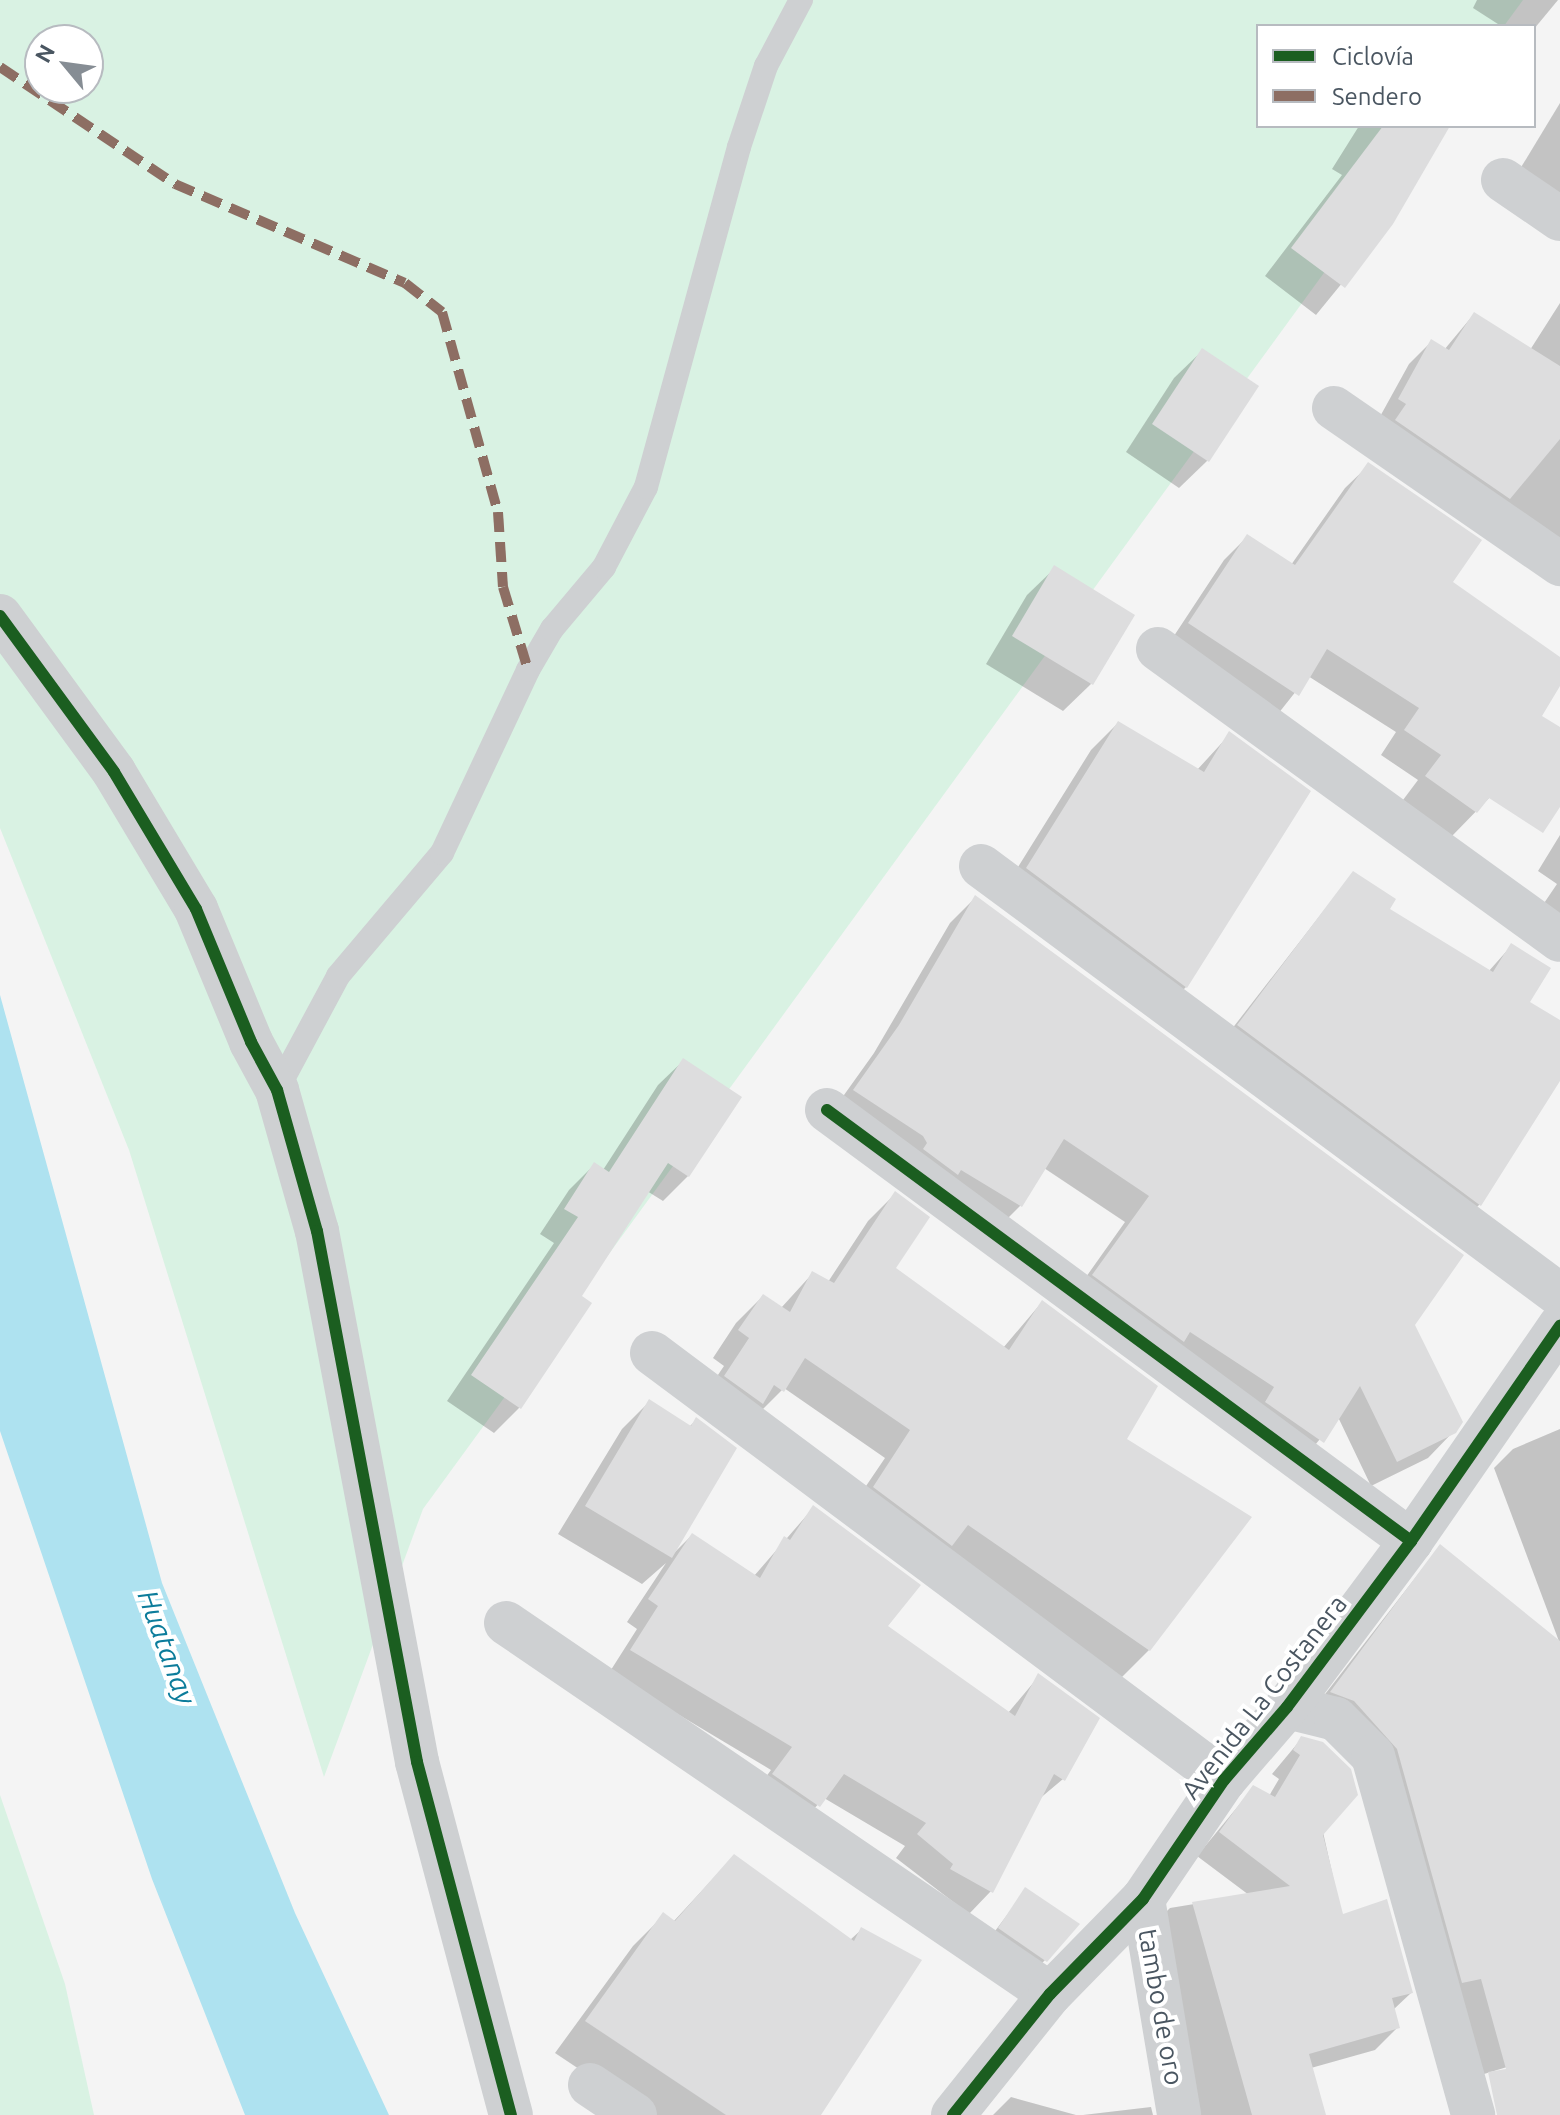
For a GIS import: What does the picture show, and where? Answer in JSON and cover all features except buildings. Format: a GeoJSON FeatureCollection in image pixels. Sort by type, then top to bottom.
{"type":"FeatureCollection","features":[{"type":"Feature","properties":{"kind":"street"},"geometry":{"type":"LineString","coordinates":[[1503,180],[1560,219]]}},
{"type":"Feature","properties":{"kind":"street"},"geometry":{"type":"LineString","coordinates":[[1334,408],[1560,564]]}},
{"type":"Feature","properties":{"kind":"street"},"geometry":{"type":"LineString","coordinates":[[0,616],[114,772],[196,909],[251,1042],[277,1090],[317,1231],[417,1762],[511,2115]]}},
{"type":"Feature","properties":{"kind":"street"},"geometry":{"type":"LineString","coordinates":[[1158,649],[1560,940]]}},
{"type":"Feature","properties":{"kind":"street"},"geometry":{"type":"LineString","coordinates":[[981,866],[1560,1295]]}},
{"type":"Feature","properties":{"kind":"street"},"geometry":{"type":"LineString","coordinates":[[827,1110],[1411,1541]]}},
{"type":"Feature","properties":{"kind":"street","name":"Avenida La Costanera"},"geometry":{"type":"LineString","coordinates":[[953,2115],[1050,1994],[1143,1899],[1224,1780],[1287,1707],[1411,1541],[1560,1326]]}},
{"type":"Feature","properties":{"kind":"street"},"geometry":{"type":"LineString","coordinates":[[652,1353],[1224,1780]]}},
{"type":"Feature","properties":{"kind":"street"},"geometry":{"type":"LineString","coordinates":[[506,1623],[1050,1994]]}},
{"type":"Feature","properties":{"kind":"street"},"geometry":{"type":"LineString","coordinates":[[1287,1707],[1336,1719],[1373,1756],[1473,2115]]}},
{"type":"Feature","properties":{"kind":"street","name":"tambo de oro"},"geometry":{"type":"LineString","coordinates":[[1143,1899],[1179,2115]]}},
{"type":"Feature","properties":{"kind":"street"},"geometry":{"type":"LineString","coordinates":[[590,2085],[635,2115]]}},
{"type":"Feature","properties":{"kind":"lane"},"geometry":{"type":"LineString","coordinates":[[277,1090],[338,976],[442,853],[528,670],[552,629],[604,567],[646,487],[739,147],[766,66],[801,0]]}},
{"type":"Feature","properties":{"kind":"green space"},"geometry":{"type":"Polygon","coordinates":[[[0,0],[1523,0],[1505,24],[1256,24],[1256,128],[1430,128],[423,1509],[324,1777],[129,1150],[0,828],[0,0]]]}},
{"type":"Feature","properties":{"kind":"green space"},"geometry":{"type":"Polygon","coordinates":[[[0,1795],[65,1984],[94,2115],[0,2115],[0,1795]]]}},
{"type":"Feature","properties":{"kind":"water","name":"Huatanay"},"geometry":{"type":"Polygon","coordinates":[[[0,995],[162,1583],[295,1913],[389,2115],[245,2115],[152,1879],[0,1431],[0,995]]]}},
{"type":"Feature","properties":{"kind":"marked path"},"geometry":{"type":"LineString","coordinates":[[0,67],[175,184],[405,283],[442,312],[498,512],[503,587],[528,670]]}},
{"type":"Feature","properties":{"kind":"cycle path"},"geometry":{"type":"LineString","coordinates":[[0,616],[114,772],[196,909],[251,1042],[277,1090],[317,1231],[417,1762],[511,2115]]}},
{"type":"Feature","properties":{"kind":"cycle path"},"geometry":{"type":"LineString","coordinates":[[827,1110],[1411,1541]]}},
{"type":"Feature","properties":{"kind":"cycle path"},"geometry":{"type":"LineString","coordinates":[[953,2115],[1050,1994],[1143,1899],[1224,1780],[1287,1707],[1411,1541],[1560,1326]]}}]}
